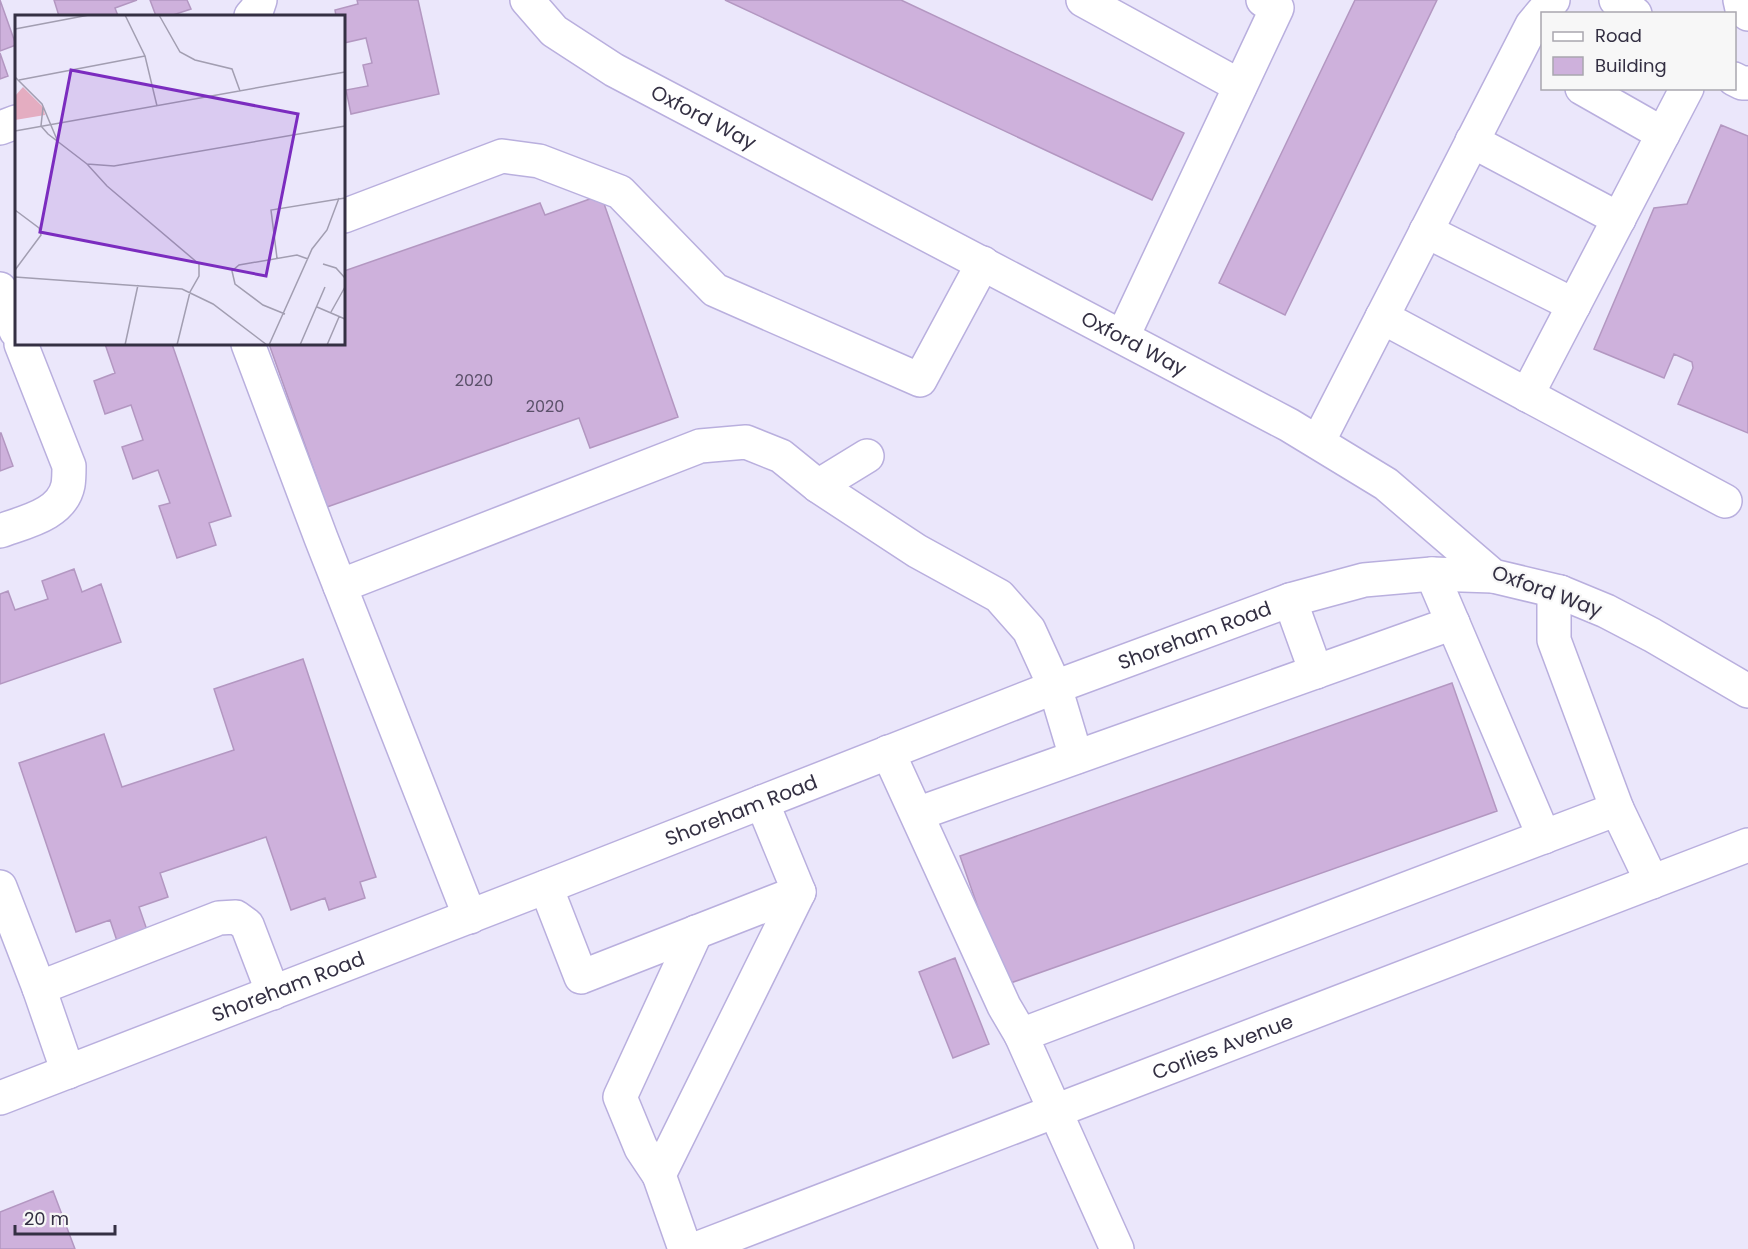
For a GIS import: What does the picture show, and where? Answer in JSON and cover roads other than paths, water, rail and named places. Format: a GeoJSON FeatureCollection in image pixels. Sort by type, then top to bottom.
{"type":"FeatureCollection","features":[{"type":"Feature","properties":{"kind":"main road"},"geometry":{"type":"LineString","coordinates":[[252,15],[261,0]]}},
{"type":"Feature","properties":{"kind":"main road","name":"Oxford Way"},"geometry":{"type":"LineString","coordinates":[[527,0],[554,31],[614,70],[1123,336],[1318,442],[1386,484],[1493,576],[1560,592],[1606,611],[1652,635],[1745,694]]}},
{"type":"Feature","properties":{"kind":"main road"},"geometry":{"type":"LineString","coordinates":[[1083,0],[1240,86]]}},
{"type":"Feature","properties":{"kind":"main road"},"geometry":{"type":"LineString","coordinates":[[1123,336],[1277,8],[1263,0]]}},
{"type":"Feature","properties":{"kind":"main road"},"geometry":{"type":"LineString","coordinates":[[1542,12],[1552,0]]}},
{"type":"Feature","properties":{"kind":"main road"},"geometry":{"type":"LineString","coordinates":[[1616,0],[1632,12]]}},
{"type":"Feature","properties":{"kind":"main road"},"geometry":{"type":"LineString","coordinates":[[1740,0],[1742,9],[1748,14]]}},
{"type":"Feature","properties":{"kind":"main road"},"geometry":{"type":"LineString","coordinates":[[1318,442],[1472,141],[1530,60],[1532,25],[1541,14]]}},
{"type":"Feature","properties":{"kind":"main road"},"geometry":{"type":"LineString","coordinates":[[1586,90],[1663,134]]}},
{"type":"Feature","properties":{"kind":"main road"},"geometry":{"type":"LineString","coordinates":[[1527,395],[1686,90]]}},
{"type":"Feature","properties":{"kind":"main road"},"geometry":{"type":"LineString","coordinates":[[0,128],[15,122]]}},
{"type":"Feature","properties":{"kind":"main road"},"geometry":{"type":"LineString","coordinates":[[1472,141],[1618,219]]}},
{"type":"Feature","properties":{"kind":"main road"},"geometry":{"type":"LineString","coordinates":[[345,216],[502,156],[538,161],[620,192],[715,290],[920,380],[983,263]]}},
{"type":"Feature","properties":{"kind":"main road"},"geometry":{"type":"LineString","coordinates":[[1426,231],[1574,305]]}},
{"type":"Feature","properties":{"kind":"main road"},"geometry":{"type":"LineString","coordinates":[[0,289],[15,328]]}},
{"type":"Feature","properties":{"kind":"main road"},"geometry":{"type":"LineString","coordinates":[[1382,317],[1725,501]]}},
{"type":"Feature","properties":{"kind":"main road"},"geometry":{"type":"LineString","coordinates":[[0,531],[48,513],[60,502],[68,487],[69,466],[21,345]]}},
{"type":"Feature","properties":{"kind":"main road"},"geometry":{"type":"LineString","coordinates":[[248,345],[470,916]]}},
{"type":"Feature","properties":{"kind":"main road"},"geometry":{"type":"LineString","coordinates":[[340,586],[700,446],[746,442],[781,456],[818,486],[917,551],[999,596],[1029,630],[1055,687],[1076,757]]}},
{"type":"Feature","properties":{"kind":"main road"},"geometry":{"type":"LineString","coordinates":[[818,486],[867,456]]}},
{"type":"Feature","properties":{"kind":"main road"},"geometry":{"type":"LineString","coordinates":[[1432,574],[1544,837]]}},
{"type":"Feature","properties":{"kind":"main road","name":"Shoreham Road"},"geometry":{"type":"LineString","coordinates":[[0,1098],[1055,687],[1290,600],[1364,580],[1432,574],[1493,576]]}},
{"type":"Feature","properties":{"kind":"main road"},"geometry":{"type":"LineString","coordinates":[[1560,592],[1554,602],[1554,640],[1617,809],[1652,882]]}},
{"type":"Feature","properties":{"kind":"main road"},"geometry":{"type":"LineString","coordinates":[[1290,600],[1316,672]]}},
{"type":"Feature","properties":{"kind":"main road"},"geometry":{"type":"LineString","coordinates":[[917,814],[1453,623]]}},
{"type":"Feature","properties":{"kind":"main road"},"geometry":{"type":"LineString","coordinates":[[888,752],[1004,1006],[1022,1035],[1116,1249]]}},
{"type":"Feature","properties":{"kind":"main road"},"geometry":{"type":"LineString","coordinates":[[659,1174],[799,892],[762,802]]}},
{"type":"Feature","properties":{"kind":"main road"},"geometry":{"type":"LineString","coordinates":[[1022,1035],[1617,809]]}},
{"type":"Feature","properties":{"kind":"main road","name":"Corlies Avenue"},"geometry":{"type":"LineString","coordinates":[[696,1249],[1748,845]]}},
{"type":"Feature","properties":{"kind":"main road"},"geometry":{"type":"LineString","coordinates":[[0,887],[68,1072]]}},
{"type":"Feature","properties":{"kind":"main road"},"geometry":{"type":"LineString","coordinates":[[546,887],[581,977],[799,892]]}},
{"type":"Feature","properties":{"kind":"main road"},"geometry":{"type":"LineString","coordinates":[[39,988],[219,918],[236,917],[247,925],[273,993]]}},
{"type":"Feature","properties":{"kind":"main road"},"geometry":{"type":"LineString","coordinates":[[685,1249],[659,1174],[641,1148],[620,1097],[696,932]]}}]}
